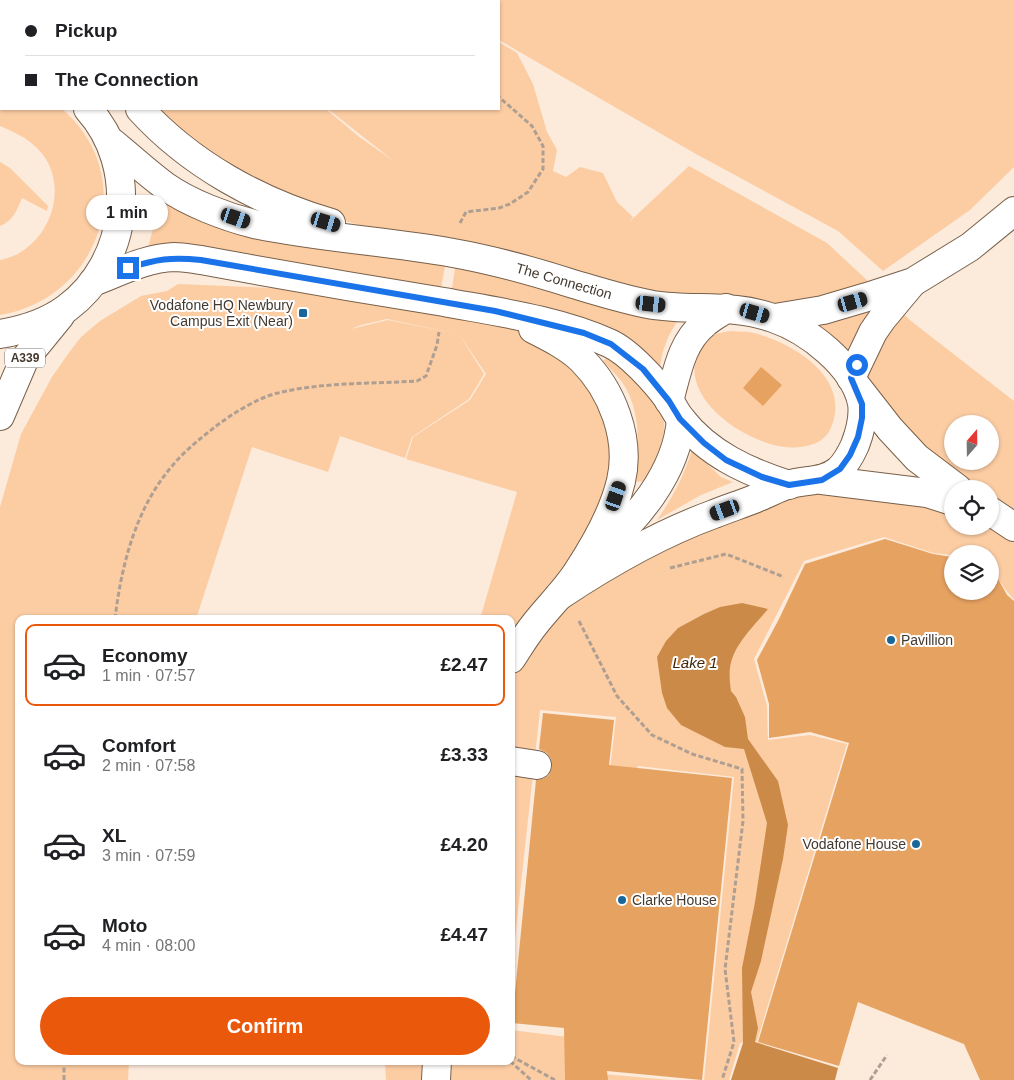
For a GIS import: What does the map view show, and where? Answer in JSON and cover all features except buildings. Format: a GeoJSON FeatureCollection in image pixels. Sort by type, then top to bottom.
{"type":"FeatureCollection","features":[{"type":"Feature","properties":{"kind":"main road"},"geometry":{"type":"LineString","coordinates":[[0,334],[22,330],[45,321],[66,309],[93,282],[107,261],[116,238],[121,213],[122,188],[118,163],[109,140],[95,116],[89,110]]}},
{"type":"Feature","properties":{"kind":"main road"},"geometry":{"type":"LineString","coordinates":[[141,110],[170,138],[201,162],[243,189],[326,222],[404,245]]}},
{"type":"Feature","properties":{"kind":"main road"},"geometry":{"type":"LineString","coordinates":[[109,140],[167,187],[201,206],[253,224],[341,238],[404,245]]}},
{"type":"Feature","properties":{"kind":"main road"},"geometry":{"type":"LineString","coordinates":[[775,318],[824,310],[913,282],[970,247],[1014,210]]}},
{"type":"Feature","properties":{"kind":"main road","name":"The Connection"},"geometry":{"type":"LineString","coordinates":[[404,245],[453,253],[651,304],[726,308]]}},
{"type":"Feature","properties":{"kind":"main road"},"geometry":{"type":"LineString","coordinates":[[93,282],[149,261],[174,258],[201,260],[495,311],[584,333],[611,344],[643,369],[704,443],[726,460],[762,477],[789,485]]}},
{"type":"Feature","properties":{"kind":"main road"},"geometry":{"type":"LineString","coordinates":[[853,382],[863,351],[882,319],[913,282]]}},
{"type":"Feature","properties":{"kind":"main road"},"geometry":{"type":"LineString","coordinates":[[578,572],[612,542],[642,509],[669,463],[679,436],[675,410],[682,353],[690,339],[703,324],[726,308],[775,318],[805,334],[846,369],[862,404],[862,418],[858,437],[850,455],[840,469],[822,480]]}},
{"type":"Feature","properties":{"kind":"main road","name":"A339"},"geometry":{"type":"LineString","coordinates":[[0,416],[24,360],[66,309]]}},
{"type":"Feature","properties":{"kind":"main road"},"geometry":{"type":"LineString","coordinates":[[495,311],[547,336],[581,358],[605,388],[614,407],[621,430],[624,455],[621,481],[611,511],[578,572],[535,623],[515,653]]}},
{"type":"Feature","properties":{"kind":"main road"},"geometry":{"type":"LineString","coordinates":[[853,382],[890,429],[918,458],[946,480]]}},
{"type":"Feature","properties":{"kind":"main road"},"geometry":{"type":"LineString","coordinates":[[559,596],[598,570],[648,543],[710,515],[789,485],[822,480],[927,492],[944,498]]}},
{"type":"Feature","properties":{"kind":"main road"},"geometry":{"type":"LineString","coordinates":[[436,1080],[437,1065]]}},
{"type":"Feature","properties":{"kind":"path"},"geometry":{"type":"LineString","coordinates":[[453,253],[459,224],[466,212],[499,208],[510,204],[528,192],[543,169],[542,146],[532,126],[500,99]]}},
{"type":"Feature","properties":{"kind":"path"},"geometry":{"type":"LineString","coordinates":[[116,615],[119,587],[131,544],[144,510],[168,471],[195,443],[231,414],[276,393],[312,387],[417,381],[426,376],[437,346],[444,303]]}},
{"type":"Feature","properties":{"kind":"path"},"geometry":{"type":"LineString","coordinates":[[668,569],[726,554],[784,577]]}},
{"type":"Feature","properties":{"kind":"path"},"geometry":{"type":"LineString","coordinates":[[559,596],[578,619],[617,696],[652,735],[692,754],[742,769],[743,821],[725,969],[734,1042],[722,1080]]}},
{"type":"Feature","properties":{"kind":"path"},"geometry":{"type":"LineString","coordinates":[[870,1080],[887,1054]]}},
{"type":"Feature","properties":{"kind":"path"},"geometry":{"type":"LineString","coordinates":[[515,1058],[555,1080]]}},
{"type":"Feature","properties":{"kind":"path"},"geometry":{"type":"LineString","coordinates":[[64,1065],[64,1080]]}},
{"type":"Feature","properties":{"kind":"path"},"geometry":{"type":"LineString","coordinates":[[515,1065],[532,1080]]}},
{"type":"Feature","properties":{"kind":"shaded area"},"geometry":{"type":"Polygon","coordinates":[[[500,0],[1014,0],[1014,167],[970,210],[883,271],[838,231],[696,154],[500,41],[500,0]]]}},
{"type":"Feature","properties":{"kind":"shaded area"},"geometry":{"type":"Polygon","coordinates":[[[500,43],[517,53],[533,84],[547,132],[557,150],[553,171],[566,177],[580,167],[603,173],[617,202],[633,217],[629,222],[689,166],[827,243],[911,321],[1014,401],[1014,520],[999,509],[999,480],[957,480],[946,470],[999,470],[999,415],[944,415],[944,468],[832,346],[681,302],[404,238],[328,216],[245,181],[153,110],[327,110],[358,136],[395,162],[329,110],[500,110],[500,43]]]}},
{"type":"Feature","properties":{"kind":"shaded area"},"geometry":{"type":"Polygon","coordinates":[[[0,110],[63,110],[86,137],[100,167],[104,200],[98,231],[85,260],[63,285],[35,304],[0,315],[0,260],[17,254],[32,244],[43,230],[51,214],[54,197],[54,179],[48,163],[33,144],[0,126],[0,110]]]}},
{"type":"Feature","properties":{"kind":"shaded area"},"geometry":{"type":"Polygon","coordinates":[[[0,162],[10,168],[48,206],[47,211],[22,198],[11,218],[0,226],[0,162]]]}},
{"type":"Feature","properties":{"kind":"shaded area"},"geometry":{"type":"Polygon","coordinates":[[[161,197],[446,260],[440,294],[147,252],[161,197]]]}},
{"type":"Feature","properties":{"kind":"shaded area"},"geometry":{"type":"Polygon","coordinates":[[[456,262],[679,319],[666,342],[660,368],[451,295],[456,262]]]}},
{"type":"Feature","properties":{"kind":"shaded area"},"geometry":{"type":"Polygon","coordinates":[[[178,284],[345,291],[495,313],[545,339],[603,391],[618,481],[515,647],[515,615],[481,615],[517,492],[406,459],[413,437],[470,400],[486,374],[459,334],[484,374],[469,399],[412,437],[405,458],[340,436],[328,472],[252,447],[197,615],[15,615],[15,1065],[129,1065],[128,1080],[0,1080],[0,507],[21,434],[52,377],[81,337],[100,321],[141,296],[167,291],[178,284]],[[387,319],[351,329],[388,320],[459,334],[387,319]]]}},
{"type":"Feature","properties":{"kind":"shaded area"},"geometry":{"type":"Polygon","coordinates":[[[731,331],[754,333],[785,345],[801,354],[826,377],[833,392],[835,408],[832,425],[824,438],[811,445],[801,447],[783,447],[764,442],[744,433],[726,421],[711,407],[700,390],[695,373],[697,355],[703,344],[710,337],[731,331]]]}},
{"type":"Feature","properties":{"kind":"shaded area"},"geometry":{"type":"Polygon","coordinates":[[[608,357],[641,386],[662,414],[664,422],[663,436],[645,481],[635,482],[638,430],[633,405],[622,382],[603,361],[608,357]]]}},
{"type":"Feature","properties":{"kind":"shaded area"},"geometry":{"type":"Polygon","coordinates":[[[692,450],[721,477],[733,482],[701,495],[657,520],[677,487],[692,450]]]}},
{"type":"Feature","properties":{"kind":"shaded area"},"geometry":{"type":"Polygon","coordinates":[[[789,486],[944,501],[944,535],[999,535],[999,527],[1014,529],[1014,599],[999,580],[999,545],[944,545],[944,554],[933,553],[884,537],[804,561],[754,659],[767,706],[768,740],[810,735],[847,744],[757,1041],[740,1043],[729,1080],[704,1080],[734,777],[638,766],[636,773],[610,770],[616,717],[540,710],[515,938],[515,658],[560,598],[789,486]]]}},
{"type":"Feature","properties":{"kind":"shaded area"},"geometry":{"type":"Polygon","coordinates":[[[515,1030],[576,1038],[583,1080],[442,1080],[443,1065],[515,1065],[515,1030]]]}},
{"type":"Feature","properties":{"kind":"shaded area"},"geometry":{"type":"Polygon","coordinates":[[[385,1065],[435,1065],[434,1080],[386,1080],[385,1065]]]}},
{"type":"Feature","properties":{"kind":"shaded area"},"geometry":{"type":"Polygon","coordinates":[[[603,1074],[671,1080],[602,1080],[603,1074]]]}},
{"type":"Feature","properties":{"kind":"water","name":"Lake 1"},"geometry":{"type":"Polygon","coordinates":[[[742,603],[768,609],[735,651],[730,668],[731,691],[736,697],[745,717],[748,739],[778,781],[788,825],[783,859],[761,961],[751,992],[758,1028],[755,1042],[838,1068],[835,1080],[731,1080],[743,1043],[742,968],[755,902],[767,823],[744,749],[725,747],[681,725],[667,708],[662,693],[657,657],[666,641],[678,628],[720,607],[742,603]]]}},
{"type":"Feature","properties":{"kind":"place","name":"Vodafone HQ Newbury Campus Exit (Near)"},"geometry":{"type":"Point","coordinates":[303,313]}},
{"type":"Feature","properties":{"kind":"place","name":"Pavillion"},"geometry":{"type":"Point","coordinates":[891,640]}},
{"type":"Feature","properties":{"kind":"place","name":"Vodafone House"},"geometry":{"type":"Point","coordinates":[916,844]}},
{"type":"Feature","properties":{"kind":"place","name":"Clarke House"},"geometry":{"type":"Point","coordinates":[622,900]}},
{"type":"Feature","properties":{"kind":"route"},"geometry":{"type":"LineString","coordinates":[[128,268],[149,261],[174,258],[201,260],[495,311],[584,333],[611,344],[643,369],[669,401],[680,419],[704,443],[726,460],[762,477],[789,485],[822,480],[840,469],[850,455],[858,437],[862,418],[862,404],[851,378],[857,365]]}}]}
